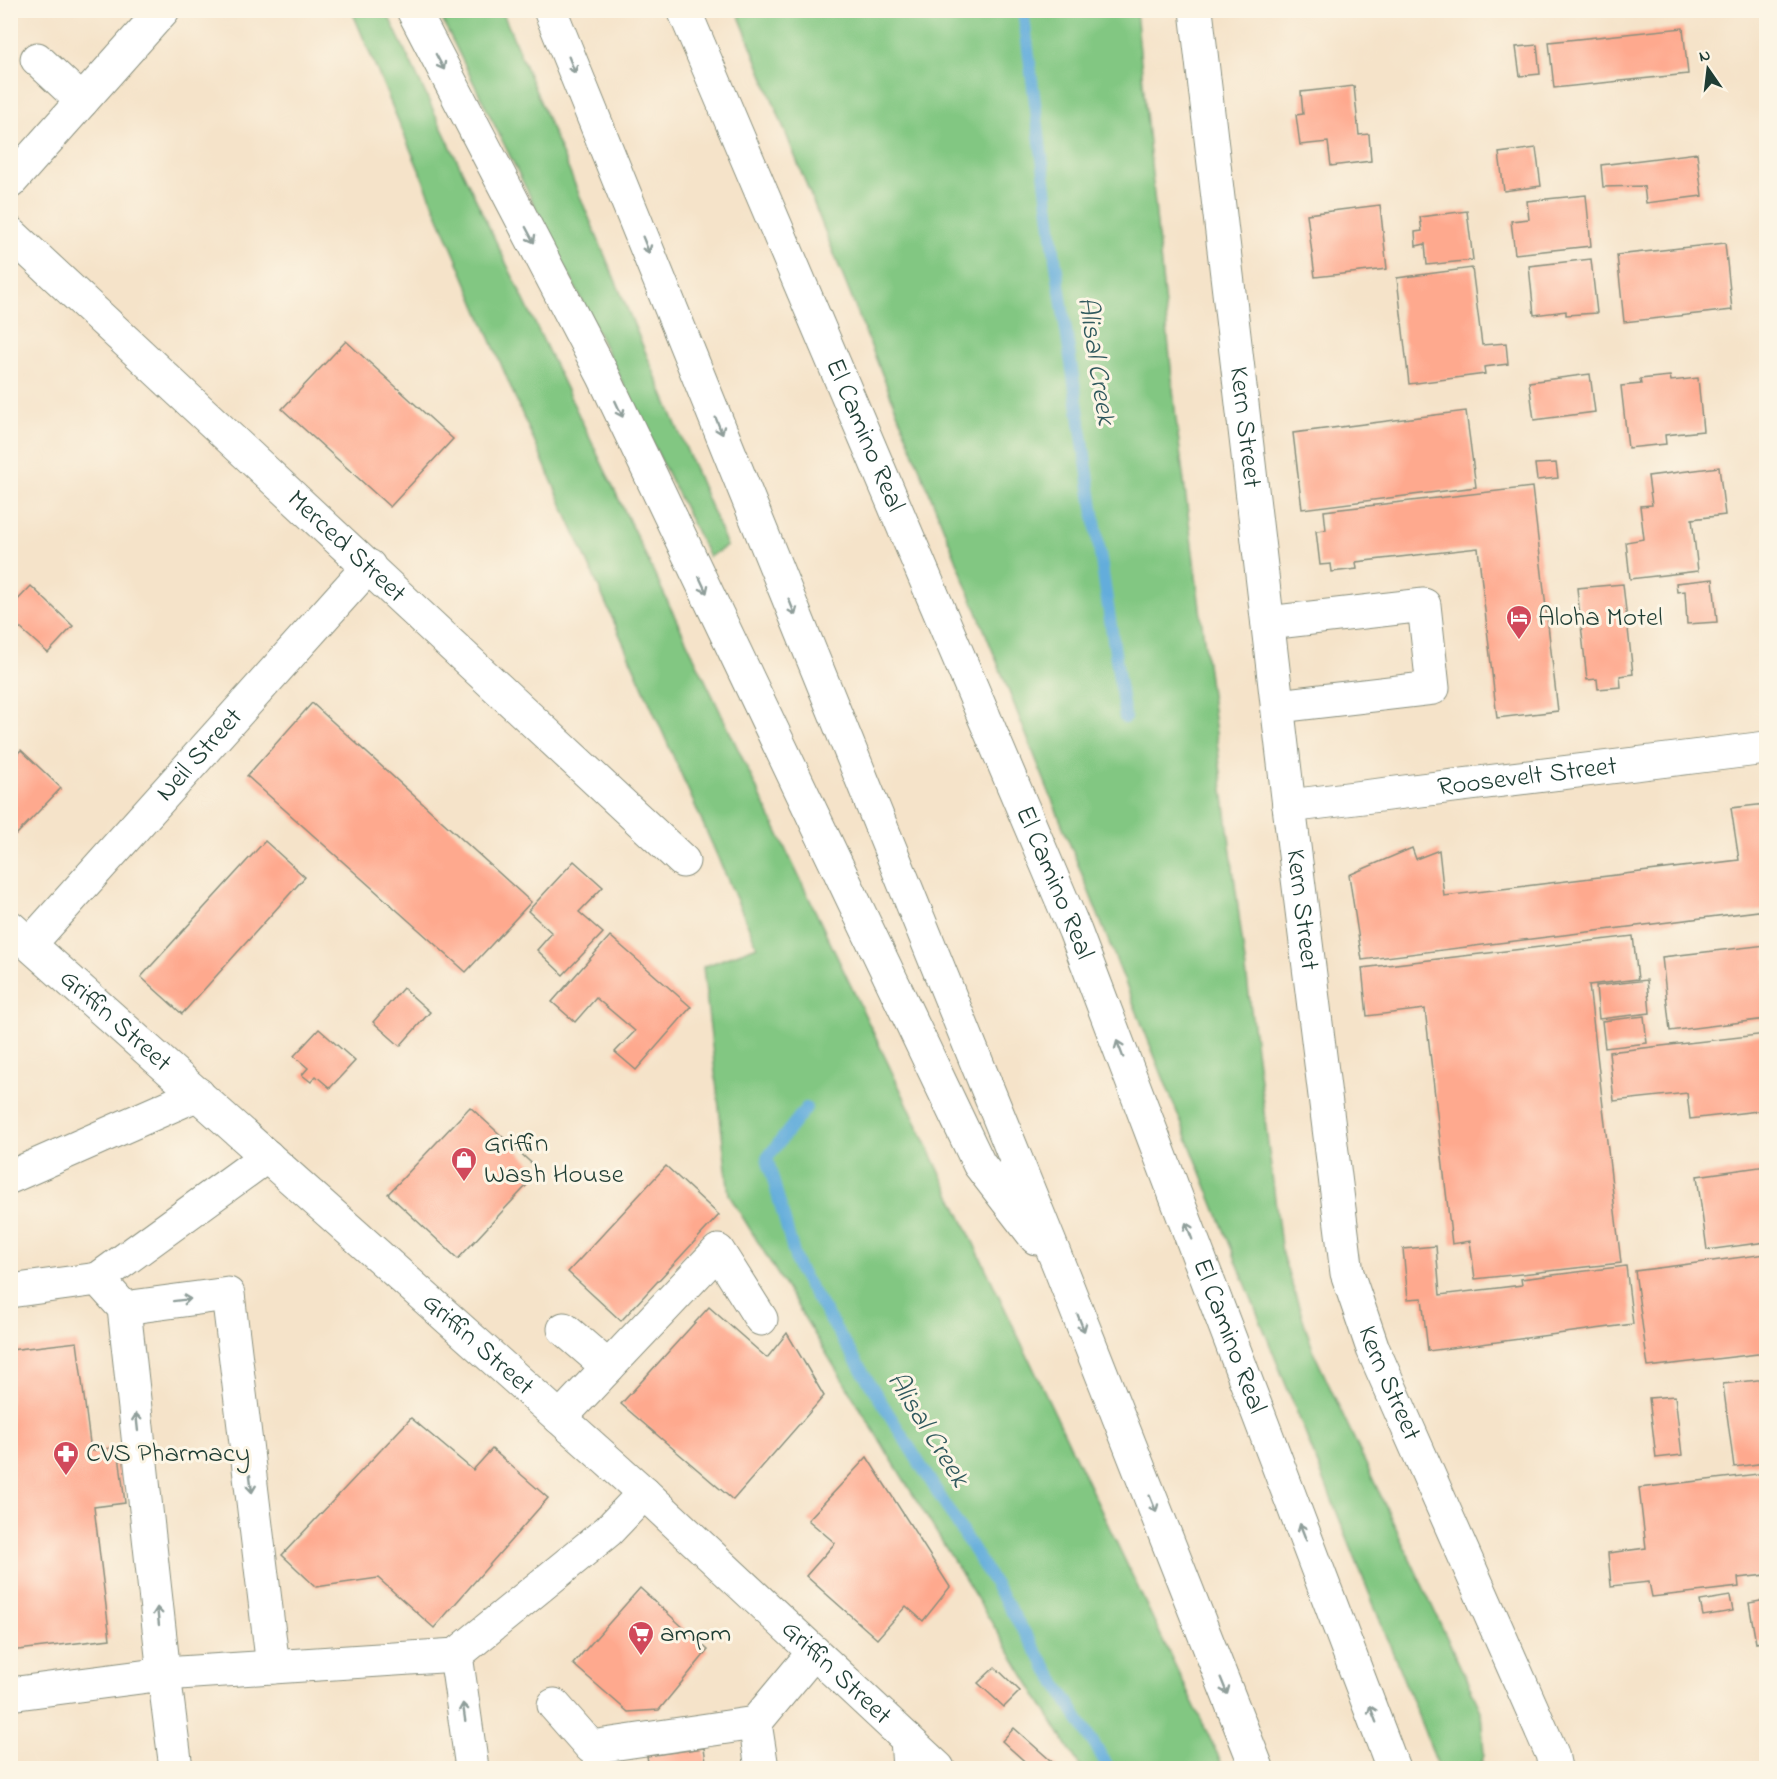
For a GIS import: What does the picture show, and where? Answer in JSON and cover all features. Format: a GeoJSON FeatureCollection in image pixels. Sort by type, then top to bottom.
{"type":"FeatureCollection","features":[{"type":"Feature","properties":{"kind":"main road"},"geometry":{"type":"LineString","coordinates":[[10,182],[163,10]]}},
{"type":"Feature","properties":{"kind":"main road"},"geometry":{"type":"LineString","coordinates":[[413,10],[604,377],[979,1164],[1060,1268]]}},
{"type":"Feature","properties":{"kind":"main road"},"geometry":{"type":"LineString","coordinates":[[550,10],[1060,1268],[1257,1768]]}},
{"type":"Feature","properties":{"kind":"main road","name":"El Camino Real"},"geometry":{"type":"LineString","coordinates":[[684,10],[1075,931],[1393,1768]]}},
{"type":"Feature","properties":{"kind":"main road","name":"Kern Street"},"geometry":{"type":"LineString","coordinates":[[1196,10],[1289,806],[1347,1273],[1372,1349],[1552,1754],[1555,1768]]}},
{"type":"Feature","properties":{"kind":"main road"},"geometry":{"type":"LineString","coordinates":[[38,59],[82,101]]}},
{"type":"Feature","properties":{"kind":"main road","name":"Merced Street"},"geometry":{"type":"LineString","coordinates":[[10,233],[683,861]]}},
{"type":"Feature","properties":{"kind":"main road","name":"Neil Street"},"geometry":{"type":"LineString","coordinates":[[20,935],[369,566]]}},
{"type":"Feature","properties":{"kind":"main road"},"geometry":{"type":"LineString","coordinates":[[1268,623],[1424,605],[1433,688],[1278,706]]}},
{"type":"Feature","properties":{"kind":"main road","name":"Roosevelt Street"},"geometry":{"type":"LineString","coordinates":[[1289,806],[1767,748]]}},
{"type":"Feature","properties":{"kind":"main road","name":"Griffin Street"},"geometry":{"type":"LineString","coordinates":[[20,935],[644,1493],[814,1652],[908,1754],[938,1768]]}},
{"type":"Feature","properties":{"kind":"main road"},"geometry":{"type":"LineString","coordinates":[[10,1177],[198,1094]]}},
{"type":"Feature","properties":{"kind":"main road"},"geometry":{"type":"LineString","coordinates":[[10,1292],[98,1279],[267,1156]]}},
{"type":"Feature","properties":{"kind":"main road"},"geometry":{"type":"LineString","coordinates":[[560,1418],[718,1251],[761,1319]]}},
{"type":"Feature","properties":{"kind":"main road"},"geometry":{"type":"LineString","coordinates":[[98,1279],[124,1308],[176,1768]]}},
{"type":"Feature","properties":{"kind":"main road"},"geometry":{"type":"LineString","coordinates":[[124,1308],[228,1294],[273,1667]]}},
{"type":"Feature","properties":{"kind":"main road"},"geometry":{"type":"LineString","coordinates":[[564,1329],[608,1367]]}},
{"type":"Feature","properties":{"kind":"main road"},"geometry":{"type":"LineString","coordinates":[[10,1694],[164,1674],[456,1655],[608,1531],[644,1493]]}},
{"type":"Feature","properties":{"kind":"main road"},"geometry":{"type":"LineString","coordinates":[[554,1705],[582,1758],[755,1723],[814,1652]]}},
{"type":"Feature","properties":{"kind":"main road"},"geometry":{"type":"LineString","coordinates":[[456,1655],[472,1768]]}},
{"type":"Feature","properties":{"kind":"main road"},"geometry":{"type":"LineString","coordinates":[[755,1723],[762,1768]]}},
{"type":"Feature","properties":{"kind":"green space"},"geometry":{"type":"Polygon","coordinates":[[[352,11],[386,11],[1224,1768],[1081,1768],[729,1195],[703,967],[757,946],[520,409],[352,11]]]}},
{"type":"Feature","properties":{"kind":"green space"},"geometry":{"type":"Polygon","coordinates":[[[438,11],[502,11],[727,546],[709,557],[438,11]]]}},
{"type":"Feature","properties":{"kind":"green space"},"geometry":{"type":"Polygon","coordinates":[[[737,11],[1136,11],[1176,419],[1282,1254],[1314,1353],[1481,1711],[1484,1755],[1480,1768],[1439,1768],[737,11]]]}},
{"type":"Feature","properties":{"kind":"building"},"geometry":{"type":"Polygon","coordinates":[[[1683,28],[1688,74],[1554,88],[1549,42],[1683,28]]]}},
{"type":"Feature","properties":{"kind":"building"},"geometry":{"type":"Polygon","coordinates":[[[1537,45],[1540,74],[1520,76],[1516,47],[1537,45]]]}},
{"type":"Feature","properties":{"kind":"building"},"geometry":{"type":"Polygon","coordinates":[[[1354,86],[1359,135],[1369,134],[1371,161],[1331,166],[1328,142],[1300,145],[1296,115],[1303,114],[1301,92],[1354,86]]]}},
{"type":"Feature","properties":{"kind":"building"},"geometry":{"type":"Polygon","coordinates":[[[1536,148],[1541,186],[1504,191],[1499,153],[1536,148]]]}},
{"type":"Feature","properties":{"kind":"building"},"geometry":{"type":"Polygon","coordinates":[[[1697,153],[1702,196],[1646,203],[1644,186],[1603,187],[1601,165],[1697,153]]]}},
{"type":"Feature","properties":{"kind":"building"},"geometry":{"type":"Polygon","coordinates":[[[1586,195],[1591,246],[1515,254],[1511,221],[1529,219],[1527,201],[1586,195]]]}},
{"type":"Feature","properties":{"kind":"building"},"geometry":{"type":"Polygon","coordinates":[[[1380,205],[1387,269],[1315,277],[1307,214],[1380,205]]]}},
{"type":"Feature","properties":{"kind":"building"},"geometry":{"type":"Polygon","coordinates":[[[1467,211],[1473,260],[1427,265],[1425,244],[1416,246],[1415,232],[1422,231],[1420,217],[1467,211]]]}},
{"type":"Feature","properties":{"kind":"building"},"geometry":{"type":"Polygon","coordinates":[[[1725,243],[1732,310],[1624,322],[1617,255],[1725,243]]]}},
{"type":"Feature","properties":{"kind":"building"},"geometry":{"type":"Polygon","coordinates":[[[1591,259],[1597,313],[1566,315],[1566,311],[1534,315],[1529,266],[1591,259]]]}},
{"type":"Feature","properties":{"kind":"building"},"geometry":{"type":"Polygon","coordinates":[[[1472,268],[1482,345],[1506,343],[1508,364],[1484,367],[1485,374],[1409,384],[1397,278],[1472,268]]]}},
{"type":"Feature","properties":{"kind":"building"},"geometry":{"type":"Polygon","coordinates":[[[346,341],[453,439],[390,507],[282,409],[346,341]]]}},
{"type":"Feature","properties":{"kind":"building"},"geometry":{"type":"Polygon","coordinates":[[[1590,374],[1595,412],[1534,420],[1529,382],[1590,374]]]}},
{"type":"Feature","properties":{"kind":"building"},"geometry":{"type":"Polygon","coordinates":[[[1670,376],[1671,381],[1698,378],[1703,431],[1665,435],[1666,444],[1628,448],[1621,386],[1641,384],[1640,379],[1670,376]]]}},
{"type":"Feature","properties":{"kind":"building"},"geometry":{"type":"Polygon","coordinates":[[[1466,411],[1476,487],[1302,509],[1293,433],[1466,411]]]}},
{"type":"Feature","properties":{"kind":"building"},"geometry":{"type":"Polygon","coordinates":[[[1556,463],[1558,478],[1537,480],[1535,464],[1556,463]]]}},
{"type":"Feature","properties":{"kind":"building"},"geometry":{"type":"Polygon","coordinates":[[[1719,467],[1725,515],[1692,519],[1698,571],[1630,579],[1626,542],[1644,539],[1640,506],[1652,505],[1648,476],[1719,467]]]}},
{"type":"Feature","properties":{"kind":"building","name":"Aloha Motel"},"geometry":{"type":"Polygon","coordinates":[[[1532,487],[1558,711],[1497,718],[1478,548],[1356,562],[1357,569],[1332,572],[1331,564],[1320,565],[1316,531],[1326,530],[1324,511],[1532,487]]]}},
{"type":"Feature","properties":{"kind":"building"},"geometry":{"type":"Polygon","coordinates":[[[1713,579],[1717,622],[1687,624],[1685,591],[1677,592],[1676,583],[1713,579]]]}},
{"type":"Feature","properties":{"kind":"building"},"geometry":{"type":"Polygon","coordinates":[[[1623,584],[1633,674],[1620,676],[1621,687],[1598,689],[1597,679],[1587,680],[1577,588],[1623,584]]]}},
{"type":"Feature","properties":{"kind":"building"},"geometry":{"type":"Polygon","coordinates":[[[31,586],[73,626],[48,653],[10,619],[10,608],[31,586]]]}},
{"type":"Feature","properties":{"kind":"building"},"geometry":{"type":"Polygon","coordinates":[[[312,703],[531,902],[466,972],[247,776],[312,703]]]}},
{"type":"Feature","properties":{"kind":"building"},"geometry":{"type":"Polygon","coordinates":[[[21,750],[61,788],[16,835],[10,830],[10,761],[21,750]]]}},
{"type":"Feature","properties":{"kind":"building"},"geometry":{"type":"Polygon","coordinates":[[[1766,804],[1766,910],[1362,960],[1349,875],[1412,848],[1416,859],[1439,850],[1444,896],[1739,860],[1731,808],[1766,804]]]}},
{"type":"Feature","properties":{"kind":"building"},"geometry":{"type":"Polygon","coordinates":[[[265,841],[305,877],[182,1014],[141,977],[265,841]]]}},
{"type":"Feature","properties":{"kind":"building"},"geometry":{"type":"Polygon","coordinates":[[[574,861],[603,887],[579,912],[603,933],[563,975],[537,950],[552,933],[528,911],[574,861]]]}},
{"type":"Feature","properties":{"kind":"building"},"geometry":{"type":"Polygon","coordinates":[[[610,936],[691,1007],[636,1070],[615,1052],[635,1031],[596,998],[575,1022],[552,1002],[610,936]]]}},
{"type":"Feature","properties":{"kind":"building"},"geometry":{"type":"Polygon","coordinates":[[[1633,936],[1638,979],[1589,985],[1621,1263],[1475,1279],[1470,1241],[1452,1244],[1425,1009],[1367,1016],[1362,968],[1633,936]]]}},
{"type":"Feature","properties":{"kind":"building"},"geometry":{"type":"Polygon","coordinates":[[[1766,945],[1766,1019],[1670,1031],[1662,957],[1766,945]]]}},
{"type":"Feature","properties":{"kind":"building"},"geometry":{"type":"Polygon","coordinates":[[[1647,980],[1650,1013],[1599,1019],[1596,986],[1647,980]]]}},
{"type":"Feature","properties":{"kind":"building"},"geometry":{"type":"Polygon","coordinates":[[[403,988],[430,1012],[400,1046],[373,1022],[403,988]]]}},
{"type":"Feature","properties":{"kind":"building"},"geometry":{"type":"Polygon","coordinates":[[[1644,1016],[1647,1043],[1605,1048],[1602,1021],[1644,1016]]]}},
{"type":"Feature","properties":{"kind":"building"},"geometry":{"type":"Polygon","coordinates":[[[319,1029],[355,1061],[330,1088],[316,1076],[311,1082],[302,1075],[308,1068],[294,1056],[319,1029]]]}},
{"type":"Feature","properties":{"kind":"building"},"geometry":{"type":"Polygon","coordinates":[[[1766,1034],[1766,1110],[1690,1119],[1687,1093],[1614,1101],[1609,1052],[1766,1034]]]}},
{"type":"Feature","properties":{"kind":"building","name":"Griffin Wash House"},"geometry":{"type":"Polygon","coordinates":[[[470,1107],[540,1171],[458,1259],[388,1194],[470,1107]]]}},
{"type":"Feature","properties":{"kind":"building"},"geometry":{"type":"Polygon","coordinates":[[[666,1166],[719,1215],[621,1321],[568,1272],[666,1166]]]}},
{"type":"Feature","properties":{"kind":"building"},"geometry":{"type":"Polygon","coordinates":[[[1766,1166],[1766,1242],[1707,1250],[1697,1176],[1766,1166]]]}},
{"type":"Feature","properties":{"kind":"building"},"geometry":{"type":"Polygon","coordinates":[[[1436,1246],[1440,1295],[1522,1285],[1521,1279],[1626,1266],[1633,1324],[1428,1351],[1422,1298],[1408,1299],[1403,1249],[1436,1246]]]}},
{"type":"Feature","properties":{"kind":"building"},"geometry":{"type":"Polygon","coordinates":[[[1766,1254],[1766,1353],[1648,1367],[1635,1271],[1766,1254]]]}},
{"type":"Feature","properties":{"kind":"building"},"geometry":{"type":"Polygon","coordinates":[[[709,1307],[767,1358],[787,1333],[824,1396],[733,1500],[621,1404],[709,1307]]]}},
{"type":"Feature","properties":{"kind":"building","name":"CVS Pharmacy"},"geometry":{"type":"Polygon","coordinates":[[[77,1342],[91,1451],[118,1447],[125,1503],[94,1507],[110,1639],[10,1651],[10,1350],[77,1342]]]}},
{"type":"Feature","properties":{"kind":"building"},"geometry":{"type":"Polygon","coordinates":[[[1766,1379],[1766,1463],[1734,1467],[1723,1384],[1766,1379]]]}},
{"type":"Feature","properties":{"kind":"building"},"geometry":{"type":"Polygon","coordinates":[[[1675,1396],[1682,1455],[1656,1458],[1649,1398],[1675,1396]]]}},
{"type":"Feature","properties":{"kind":"building"},"geometry":{"type":"Polygon","coordinates":[[[411,1418],[473,1470],[492,1449],[548,1498],[434,1628],[378,1578],[316,1587],[282,1555],[411,1418]]]}},
{"type":"Feature","properties":{"kind":"building"},"geometry":{"type":"Polygon","coordinates":[[[867,1457],[950,1587],[923,1621],[906,1606],[877,1639],[806,1576],[835,1543],[808,1520],[867,1457]]]}},
{"type":"Feature","properties":{"kind":"building"},"geometry":{"type":"Polygon","coordinates":[[[1766,1473],[1766,1575],[1738,1578],[1739,1587],[1652,1597],[1649,1582],[1611,1586],[1608,1553],[1646,1548],[1639,1488],[1766,1473]]]}},
{"type":"Feature","properties":{"kind":"building","name":"ampm"},"geometry":{"type":"Polygon","coordinates":[[[640,1588],[708,1650],[659,1710],[628,1712],[573,1664],[640,1588]]]}},
{"type":"Feature","properties":{"kind":"building"},"geometry":{"type":"Polygon","coordinates":[[[1730,1596],[1733,1611],[1703,1616],[1700,1601],[1730,1596]]]}},
{"type":"Feature","properties":{"kind":"building"},"geometry":{"type":"Polygon","coordinates":[[[1766,1600],[1766,1641],[1756,1643],[1749,1603],[1766,1600]]]}},
{"type":"Feature","properties":{"kind":"building"},"geometry":{"type":"Polygon","coordinates":[[[995,1667],[1020,1691],[1004,1707],[978,1683],[995,1667]]]}},
{"type":"Feature","properties":{"kind":"building"},"geometry":{"type":"Polygon","coordinates":[[[1014,1728],[1059,1768],[1032,1768],[1002,1741],[1014,1728]]]}},
{"type":"Feature","properties":{"kind":"building"},"geometry":{"type":"Polygon","coordinates":[[[704,1748],[707,1768],[649,1768],[647,1756],[704,1748]]]}},
{"type":"Feature","properties":{"kind":"waterway","name":"Alisal Creek"},"geometry":{"type":"LineString","coordinates":[[1023,10],[1055,258],[1125,718]]}},
{"type":"Feature","properties":{"kind":"waterway","name":"Alisal Creek"},"geometry":{"type":"LineString","coordinates":[[806,1108],[767,1158],[798,1268],[1109,1768]]}},
{"type":"Feature","properties":{"kind":"place","name":"Aloha Motel"},"geometry":{"type":"Point","coordinates":[1519,641]}},
{"type":"Feature","properties":{"kind":"place","name":"Griffin Wash House"},"geometry":{"type":"Point","coordinates":[464,1183]}},
{"type":"Feature","properties":{"kind":"place","name":"CVS Pharmacy"},"geometry":{"type":"Point","coordinates":[66,1477]}},
{"type":"Feature","properties":{"kind":"place","name":"ampm"},"geometry":{"type":"Point","coordinates":[641,1657]}}]}
